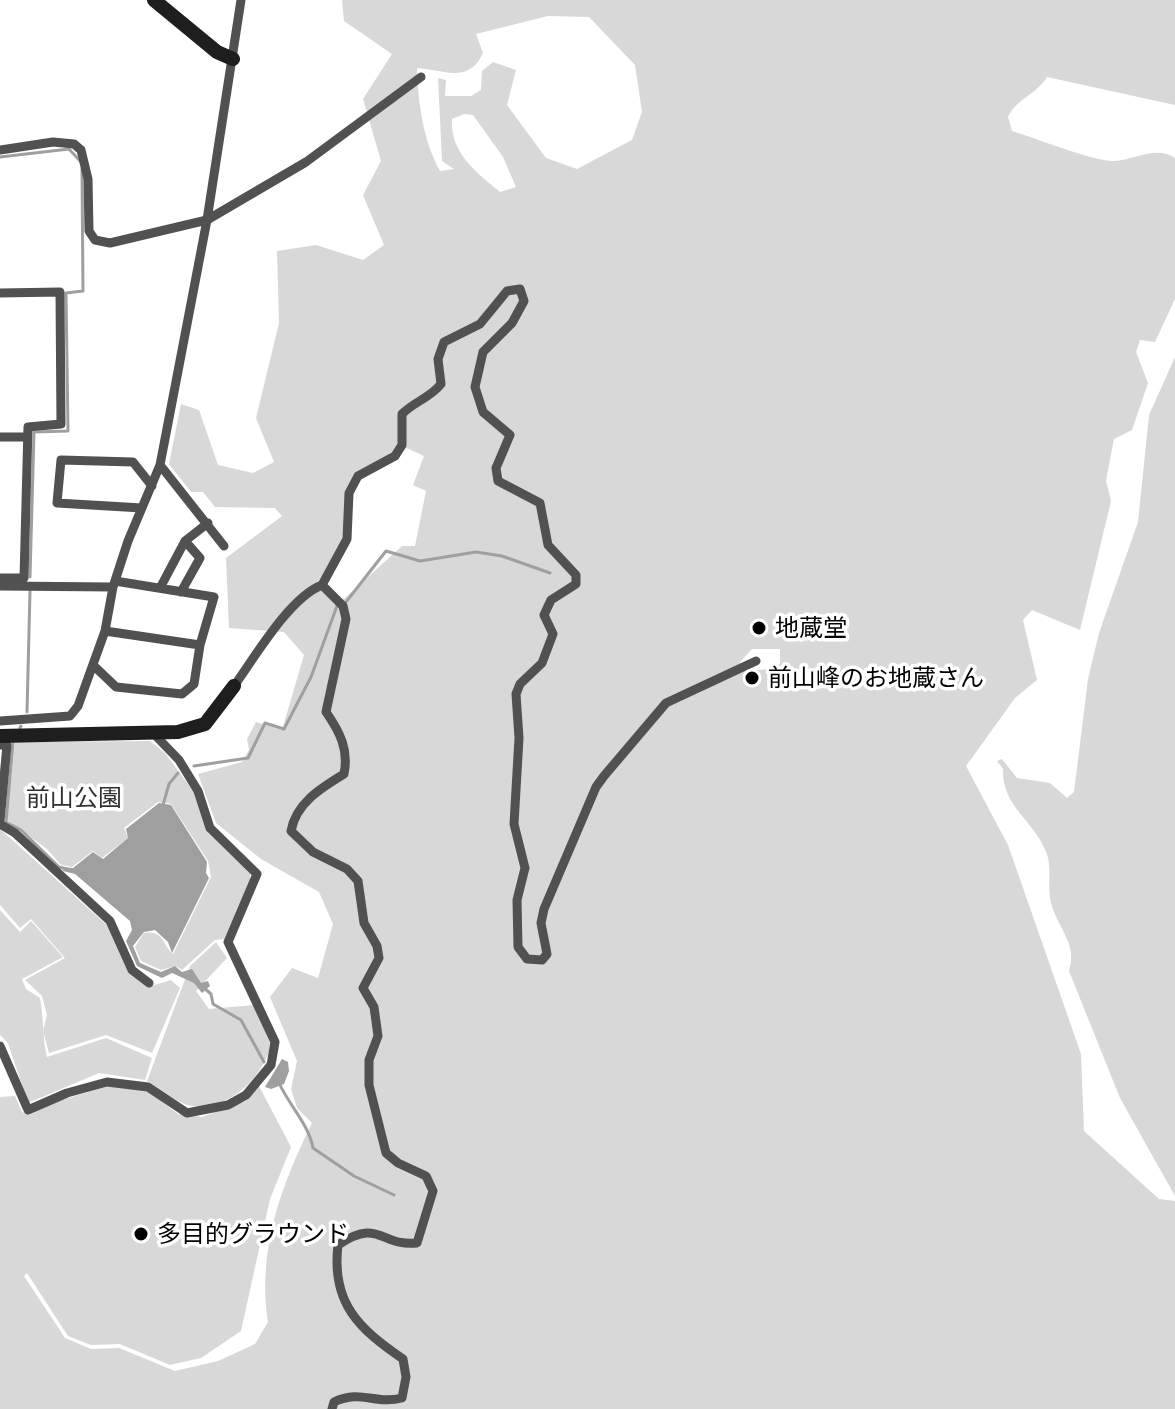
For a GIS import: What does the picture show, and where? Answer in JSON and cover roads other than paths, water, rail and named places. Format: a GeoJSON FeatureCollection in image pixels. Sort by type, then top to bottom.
{"type":"FeatureCollection","features":[{"type":"Feature","properties":{"kind":"street"},"geometry":{"type":"LineString","coordinates":[[154,0],[217,52],[233,59]]}},
{"type":"Feature","properties":{"kind":"street"},"geometry":{"type":"LineString","coordinates":[[0,721],[70,716],[78,706],[105,631],[114,584],[160,465],[207,220],[241,0]]}},
{"type":"Feature","properties":{"kind":"street"},"geometry":{"type":"LineString","coordinates":[[0,150],[53,142],[74,144],[81,150],[88,179],[89,231],[95,240],[110,243],[207,220],[306,162],[421,77]]}},
{"type":"Feature","properties":{"kind":"street"},"geometry":{"type":"LineString","coordinates":[[0,736],[155,735],[205,724],[285,618],[312,589],[322,585],[347,539],[349,493],[358,476],[395,456],[402,445],[402,414],[413,403],[432,396],[441,384],[438,359],[444,342],[480,324],[507,291],[520,289],[524,301],[512,323],[483,352],[475,387],[483,412],[510,435],[496,468],[498,481],[540,503],[548,545],[576,575],[576,584],[551,600],[544,615],[553,634],[542,663],[520,684],[516,694],[519,738],[514,824],[525,868],[517,900],[518,947],[527,959],[542,960],[547,954],[541,923],[544,909],[596,787],[604,776],[666,703],[756,661]]}},
{"type":"Feature","properties":{"kind":"street"},"geometry":{"type":"LineString","coordinates":[[0,293],[60,292],[61,424],[28,427],[24,578],[0,578]]}},
{"type":"Feature","properties":{"kind":"street"},"geometry":{"type":"LineString","coordinates":[[0,437],[27,437]]}},
{"type":"Feature","properties":{"kind":"street"},"geometry":{"type":"LineString","coordinates":[[142,508],[57,503],[61,460],[133,462],[152,486]]}},
{"type":"Feature","properties":{"kind":"street"},"geometry":{"type":"LineString","coordinates":[[160,465],[224,546]]}},
{"type":"Feature","properties":{"kind":"street"},"geometry":{"type":"LineString","coordinates":[[160,588],[185,541],[208,523]]}},
{"type":"Feature","properties":{"kind":"street"},"geometry":{"type":"LineString","coordinates":[[181,592],[200,558],[185,541]]}},
{"type":"Feature","properties":{"kind":"street"},"geometry":{"type":"LineString","coordinates":[[0,586],[114,584],[214,597],[200,645],[194,684],[182,694],[116,687],[93,665]]}},
{"type":"Feature","properties":{"kind":"street"},"geometry":{"type":"LineString","coordinates":[[322,585],[336,598],[346,615],[326,712],[340,733],[347,760],[344,774],[324,786],[294,816],[291,831],[313,852],[347,869],[358,881],[364,923],[377,946],[379,958],[363,988],[374,1007],[378,1036],[369,1060],[369,1085],[386,1153],[398,1163],[426,1176],[433,1191],[417,1243],[403,1244],[380,1232],[355,1234],[338,1245],[335,1264],[340,1292],[359,1327],[403,1359],[406,1377],[402,1398],[389,1401],[351,1394],[334,1402],[332,1409]]}},
{"type":"Feature","properties":{"kind":"street"},"geometry":{"type":"LineString","coordinates":[[105,631],[200,645]]}},
{"type":"Feature","properties":{"kind":"street"},"geometry":{"type":"LineString","coordinates":[[0,1046],[28,1110],[67,1093],[107,1082],[148,1087],[176,1107],[195,1113],[238,1100],[254,1087],[271,1065],[275,1042],[228,942],[257,874],[210,828],[198,791],[179,760],[155,735]]}},
{"type":"Feature","properties":{"kind":"street"},"geometry":{"type":"LineString","coordinates":[[0,745],[7,745],[0,823],[15,833],[110,921],[132,970],[149,983]]}},
{"type":"Feature","properties":{"kind":"waterway"},"geometry":{"type":"LineString","coordinates":[[0,157],[69,149],[81,162]]}},
{"type":"Feature","properties":{"kind":"waterway"},"geometry":{"type":"LineString","coordinates":[[30,577],[34,432],[68,431],[66,293],[83,291],[82,169]]}},
{"type":"Feature","properties":{"kind":"waterway"},"geometry":{"type":"LineString","coordinates":[[346,602],[386,551],[420,561],[476,552],[502,556],[550,573]]}},
{"type":"Feature","properties":{"kind":"waterway"},"geometry":{"type":"LineString","coordinates":[[27,712],[30,591]]}},
{"type":"Feature","properties":{"kind":"waterway"},"geometry":{"type":"LineString","coordinates":[[194,766],[248,758],[265,723],[284,729],[311,677],[337,606]]}},
{"type":"Feature","properties":{"kind":"waterway"},"geometry":{"type":"LineString","coordinates":[[13,743],[6,822],[21,830],[59,867],[67,869]]}},
{"type":"Feature","properties":{"kind":"waterway"},"geometry":{"type":"LineString","coordinates":[[163,805],[169,784],[178,773]]}},
{"type":"Feature","properties":{"kind":"waterway"},"geometry":{"type":"LineString","coordinates":[[203,987],[211,994],[213,1004],[241,1020],[264,1062]]}},
{"type":"Feature","properties":{"kind":"waterway"},"geometry":{"type":"LineString","coordinates":[[279,1083],[307,1131],[313,1148],[354,1176],[394,1195]]}},
{"type":"Feature","properties":{"kind":"place","name":"地蔵堂"},"geometry":{"type":"Point","coordinates":[759,628]}},
{"type":"Feature","properties":{"kind":"place","name":"前山峰のお地蔵さん"},"geometry":{"type":"Point","coordinates":[752,678]}},
{"type":"Feature","properties":{"kind":"place","name":"多目的グラウンド"},"geometry":{"type":"Point","coordinates":[141,1234]}},
{"type":"Feature","properties":{"kind":"park label","name":"前山公園"},"geometry":{"type":"Point","coordinates":[74,798]}}]}
